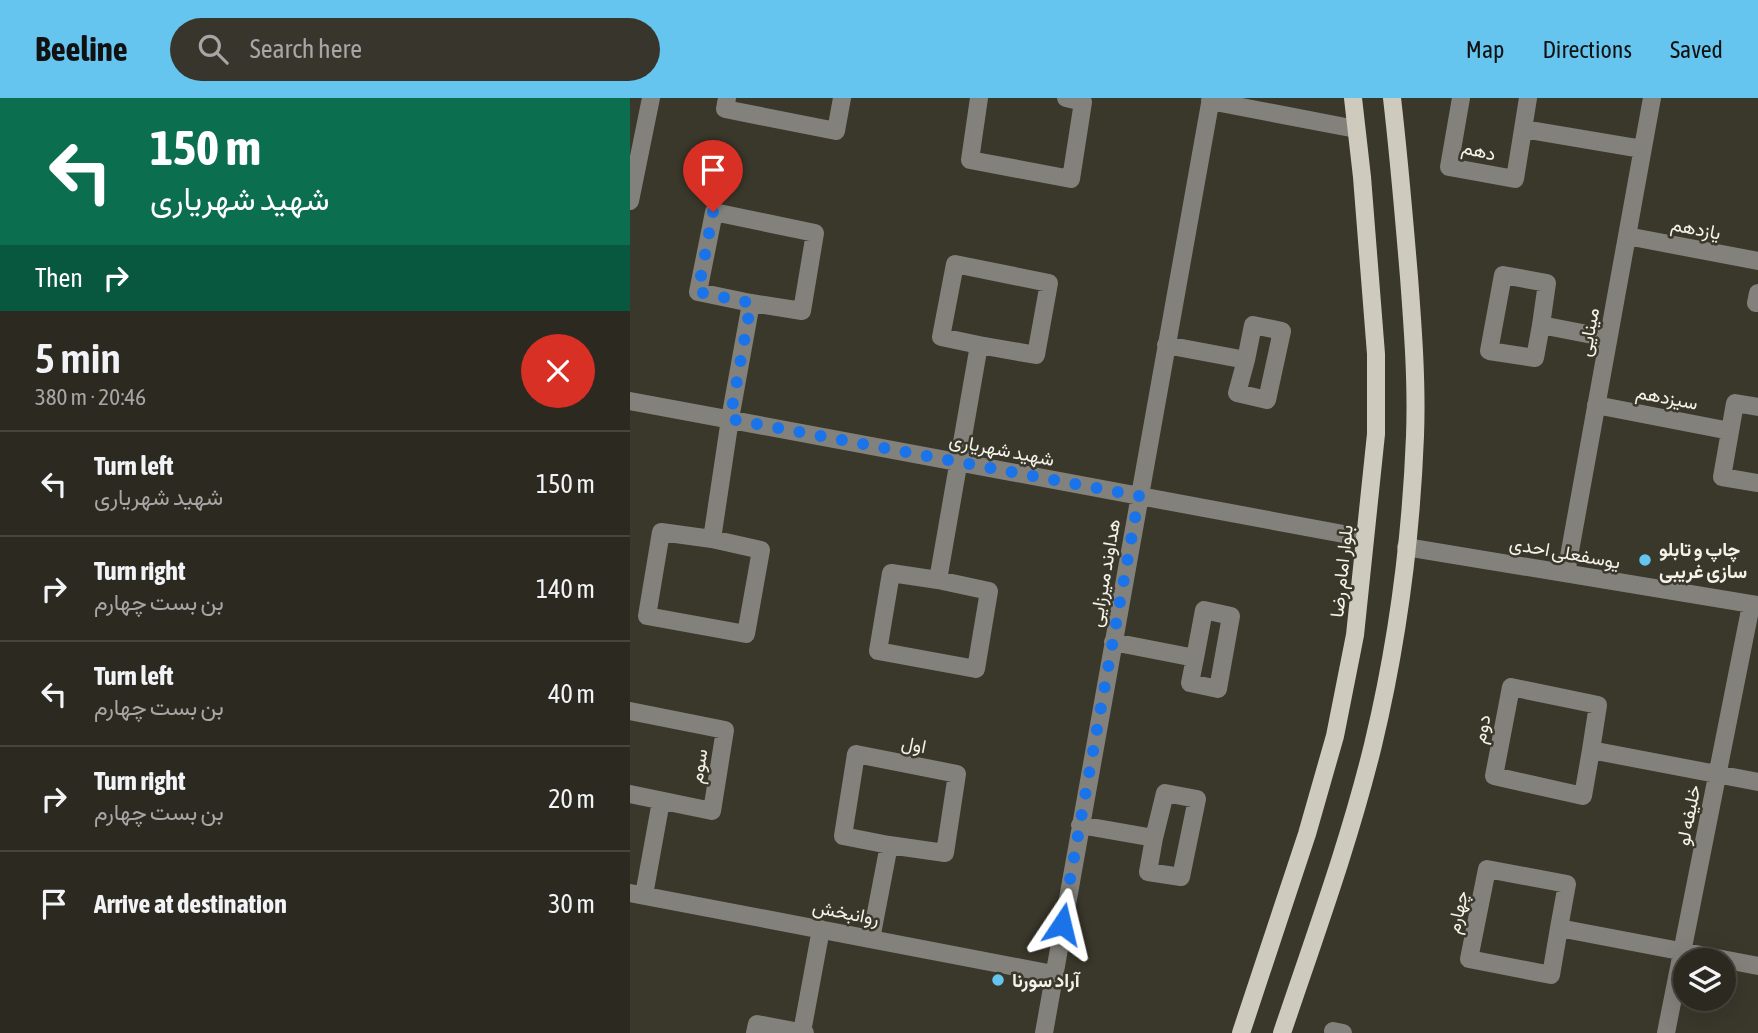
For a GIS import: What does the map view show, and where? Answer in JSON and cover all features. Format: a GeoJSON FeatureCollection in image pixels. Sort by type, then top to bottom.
{"type":"FeatureCollection","features":[{"type":"Feature","properties":{"kind":"main road","name":"بلوار امام رضا"},"geometry":{"type":"LineString","coordinates":[[1241,1033],[1307,834],[1335,736],[1355,635],[1376,434],[1376,354],[1353,98]]}},
{"type":"Feature","properties":{"kind":"main road"},"geometry":{"type":"LineString","coordinates":[[1282,1033],[1345,845],[1373,745],[1394,642],[1406,547],[1415,436],[1415,353],[1401,173],[1392,98]]}},
{"type":"Feature","properties":{"kind":"street"},"geometry":{"type":"LineString","coordinates":[[630,201],[651,98]]}},
{"type":"Feature","properties":{"kind":"street"},"geometry":{"type":"LineString","coordinates":[[727,98],[725,108],[836,131],[842,98]]}},
{"type":"Feature","properties":{"kind":"street"},"geometry":{"type":"LineString","coordinates":[[979,98],[970,160],[1071,179],[1083,102],[1066,98]]}},
{"type":"Feature","properties":{"kind":"street","name":"دهم"},"geometry":{"type":"LineString","coordinates":[[1461,98],[1449,167],[1515,179],[1528,98]]}},
{"type":"Feature","properties":{"kind":"street","name":"مینایی"},"geometry":{"type":"LineString","coordinates":[[1566,573],[1651,98]]}},
{"type":"Feature","properties":{"kind":"street"},"geometry":{"type":"LineString","coordinates":[[1211,99],[1356,129]]}},
{"type":"Feature","properties":{"kind":"street","name":"هداوند میرزایی"},"geometry":{"type":"LineString","coordinates":[[1044,1033],[1211,99]]}},
{"type":"Feature","properties":{"kind":"street","name":"دهم"},"geometry":{"type":"LineString","coordinates":[[1523,128],[1642,149]]}},
{"type":"Feature","properties":{"kind":"street"},"geometry":{"type":"LineString","coordinates":[[713,212],[815,233],[802,311],[751,303],[698,292],[713,212]]}},
{"type":"Feature","properties":{"kind":"street","name":"یازدهم"},"geometry":{"type":"LineString","coordinates":[[1627,236],[1758,261]]}},
{"type":"Feature","properties":{"kind":"street"},"geometry":{"type":"LineString","coordinates":[[955,264],[1049,283],[1036,355],[979,345],[941,337],[955,264]]}},
{"type":"Feature","properties":{"kind":"street"},"geometry":{"type":"LineString","coordinates":[[1503,275],[1547,283],[1541,325],[1535,358],[1489,351],[1503,275]]}},
{"type":"Feature","properties":{"kind":"street"},"geometry":{"type":"LineString","coordinates":[[1758,293],[1758,303]]}},
{"type":"Feature","properties":{"kind":"street"},"geometry":{"type":"LineString","coordinates":[[712,539],[751,303]]}},
{"type":"Feature","properties":{"kind":"street"},"geometry":{"type":"LineString","coordinates":[[1541,325],[1608,338]]}},
{"type":"Feature","properties":{"kind":"street"},"geometry":{"type":"LineString","coordinates":[[939,580],[979,345]]}},
{"type":"Feature","properties":{"kind":"street"},"geometry":{"type":"LineString","coordinates":[[1166,345],[1246,360]]}},
{"type":"Feature","properties":{"kind":"street","name":"شهید شهریاری"},"geometry":{"type":"LineString","coordinates":[[630,401],[1366,538]]}},
{"type":"Feature","properties":{"kind":"street"},"geometry":{"type":"LineString","coordinates":[[1758,407],[1735,403],[1722,477],[1758,483]]}},
{"type":"Feature","properties":{"kind":"street","name":"سیزدهم"},"geometry":{"type":"LineString","coordinates":[[1596,405],[1730,431]]}},
{"type":"Feature","properties":{"kind":"street"},"geometry":{"type":"LineString","coordinates":[[662,532],[712,539],[761,550],[746,634],[647,616],[662,532]]}},
{"type":"Feature","properties":{"kind":"street","name":"یوسفعلی احدی"},"geometry":{"type":"LineString","coordinates":[[1406,547],[1754,605]]}},
{"type":"Feature","properties":{"kind":"street"},"geometry":{"type":"LineString","coordinates":[[891,573],[939,580],[989,591],[976,669],[878,651],[891,573]]}},
{"type":"Feature","properties":{"kind":"street","name":"خلیفه لو"},"geometry":{"type":"LineString","coordinates":[[1683,948],[1754,605]]}},
{"type":"Feature","properties":{"kind":"street"},"geometry":{"type":"LineString","coordinates":[[1113,642],[1195,658]]}},
{"type":"Feature","properties":{"kind":"street","name":"دوم"},"geometry":{"type":"LineString","coordinates":[[1511,687],[1598,705],[1591,750],[1583,796],[1494,776],[1511,687]]}},
{"type":"Feature","properties":{"kind":"street","name":"سوم"},"geometry":{"type":"LineString","coordinates":[[630,711],[725,730],[712,811],[630,794]]}},
{"type":"Feature","properties":{"kind":"street"},"geometry":{"type":"LineString","coordinates":[[1591,750],[1758,782]]}},
{"type":"Feature","properties":{"kind":"street","name":"اول"},"geometry":{"type":"LineString","coordinates":[[856,754],[957,774],[945,853],[888,845],[842,836],[856,754]]}},
{"type":"Feature","properties":{"kind":"street"},"geometry":{"type":"LineString","coordinates":[[1165,793],[1197,799],[1181,877],[1148,872],[1154,838],[1165,793]]}},
{"type":"Feature","properties":{"kind":"street"},"geometry":{"type":"LineString","coordinates":[[637,894],[661,801]]}},
{"type":"Feature","properties":{"kind":"street"},"geometry":{"type":"LineString","coordinates":[[1080,825],[1154,838]]}},
{"type":"Feature","properties":{"kind":"street"},"geometry":{"type":"LineString","coordinates":[[871,939],[888,845]]}},
{"type":"Feature","properties":{"kind":"street","name":"چهارم"},"geometry":{"type":"LineString","coordinates":[[1488,869],[1567,884],[1559,928],[1551,975],[1469,959],[1488,869]]}},
{"type":"Feature","properties":{"kind":"street","name":"روانبخش"},"geometry":{"type":"LineString","coordinates":[[637,894],[1053,974]]}},
{"type":"Feature","properties":{"kind":"street"},"geometry":{"type":"LineString","coordinates":[[1559,928],[1673,949]]}},
{"type":"Feature","properties":{"kind":"street"},"geometry":{"type":"LineString","coordinates":[[755,1033],[757,1024],[803,1033],[821,929]]}},
{"type":"Feature","properties":{"kind":"street"},"geometry":{"type":"LineString","coordinates":[[1736,962],[1758,967]]}},
{"type":"Feature","properties":{"kind":"street","name":"خلیفه لو"},"geometry":{"type":"LineString","coordinates":[[1666,1033],[1673,997]]}},
{"type":"Feature","properties":{"kind":"place","name":"چاپ و تابلو سازی غریبی"},"geometry":{"type":"Point","coordinates":[1645,560]}},
{"type":"Feature","properties":{"kind":"place","name":"آراد سورنا"},"geometry":{"type":"Point","coordinates":[998,980]}},
{"type":"Feature","properties":{"kind":"route"},"geometry":{"type":"LineString","coordinates":[[713,212],[698,292],[751,303],[730,419],[1139,496],[1062,924]]}}]}
